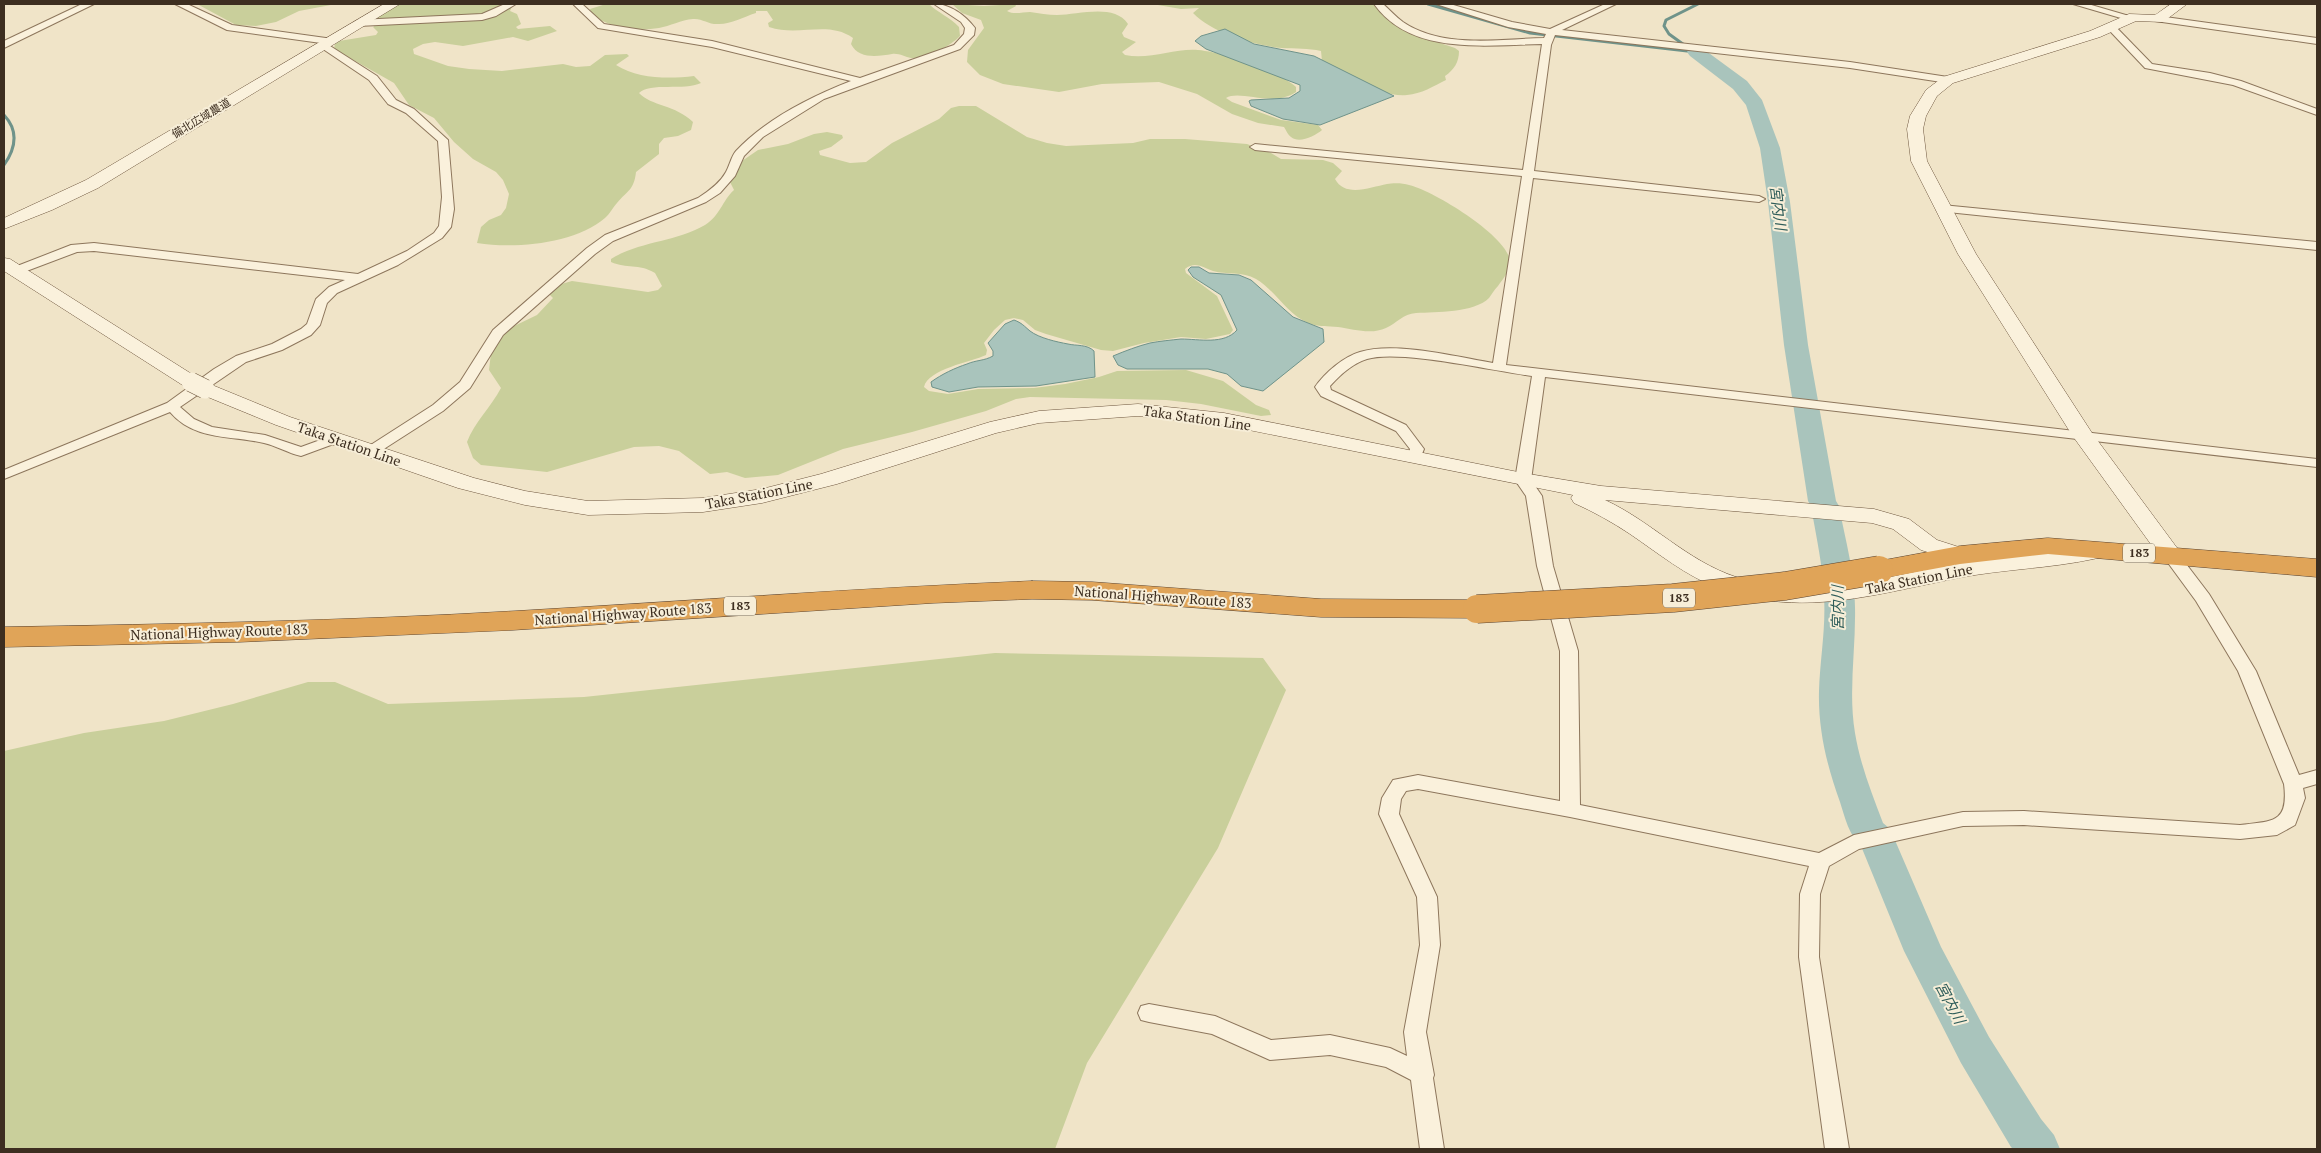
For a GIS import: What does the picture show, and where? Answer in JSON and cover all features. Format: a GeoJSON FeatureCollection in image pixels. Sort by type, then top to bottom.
{"type":"FeatureCollection","features":[{"type":"Feature","properties":{"kind":"highway","name":"National Highway Route 183"},"geometry":{"type":"LineString","coordinates":[[4,637],[239,632],[504,621],[933,594],[1032,590],[1092,591],[1321,608],[1477,609],[1673,598],[1786,586],[1960,555],[2048,546],[2317,568]]}},
{"type":"Feature","properties":{"kind":"main road","name":"備北広域農道"},"geometry":{"type":"LineString","coordinates":[[4,224],[92,184],[393,4]]}},
{"type":"Feature","properties":{"kind":"main road"},"geometry":{"type":"LineString","coordinates":[[2171,556],[2083,435],[1967,254],[1942,209],[1920,161],[1915,129],[1918,116],[1931,93],[1948,80],[2095,34],[2131,18],[2158,19],[2180,4]]}},
{"type":"Feature","properties":{"kind":"main road","name":"Taka Station Line"},"geometry":{"type":"LineString","coordinates":[[10,267],[198,385],[283,422],[466,483],[525,498],[588,508],[703,505],[762,496],[829,479],[990,428],[1039,417],[1138,410],[1182,413],[1224,419],[1523,480],[1618,495],[1844,512],[1888,519],[1901,524],[1929,545],[1960,555]]}},
{"type":"Feature","properties":{"kind":"main road","name":"Taka Station Line"},"geometry":{"type":"LineString","coordinates":[[1523,480],[1574,495],[1611,511],[1684,559],[1725,582],[1747,590],[1779,596],[1818,597],[1978,568],[2049,560],[2103,550]]}},
{"type":"Feature","properties":{"kind":"street"},"geometry":{"type":"LineString","coordinates":[[4,45],[88,4]]}},
{"type":"Feature","properties":{"kind":"street"},"geometry":{"type":"LineString","coordinates":[[4,475],[172,406],[219,372],[241,359],[277,346],[306,332],[313,325],[322,302],[333,290],[422,248],[439,236],[445,226],[447,210],[442,140],[410,111],[392,102],[373,78],[326,43],[230,28],[180,4]]}},
{"type":"Feature","properties":{"kind":"street"},"geometry":{"type":"LineString","coordinates":[[358,24],[482,17],[511,4]]}},
{"type":"Feature","properties":{"kind":"street"},"geometry":{"type":"LineString","coordinates":[[577,4],[602,26],[712,44],[860,80]]}},
{"type":"Feature","properties":{"kind":"street"},"geometry":{"type":"LineString","coordinates":[[371,451],[438,408],[465,385],[498,333],[590,251],[609,238],[633,226],[702,200],[716,191],[731,174],[739,155],[760,135],[820,97],[860,80],[942,54],[957,47],[969,35],[970,28],[964,20],[938,4]]}},
{"type":"Feature","properties":{"kind":"street"},"geometry":{"type":"LineString","coordinates":[[1378,4],[1395,21],[1407,29],[1453,42],[1550,37],[1850,65],[1948,80]]}},
{"type":"Feature","properties":{"kind":"street"},"geometry":{"type":"LineString","coordinates":[[1441,4],[1550,37],[1612,4]]}},
{"type":"Feature","properties":{"kind":"street"},"geometry":{"type":"LineString","coordinates":[[2078,4],[2131,18]]}},
{"type":"Feature","properties":{"kind":"street"},"geometry":{"type":"LineString","coordinates":[[2158,19],[2317,41]]}},
{"type":"Feature","properties":{"kind":"street"},"geometry":{"type":"LineString","coordinates":[[2111,27],[2149,66],[2228,80],[2317,112]]}},
{"type":"Feature","properties":{"kind":"street"},"geometry":{"type":"LineString","coordinates":[[1499,368],[1550,37]]}},
{"type":"Feature","properties":{"kind":"street"},"geometry":{"type":"LineString","coordinates":[[1255,147],[1759,199]]}},
{"type":"Feature","properties":{"kind":"street"},"geometry":{"type":"LineString","coordinates":[[1942,209],[2097,222],[2317,246]]}},
{"type":"Feature","properties":{"kind":"street"},"geometry":{"type":"LineString","coordinates":[[10,267],[75,248],[94,247],[358,278]]}},
{"type":"Feature","properties":{"kind":"street"},"geometry":{"type":"LineString","coordinates":[[1414,458],[1418,448],[1401,428],[1326,394],[1322,387],[1326,381],[1363,355],[1385,352],[1499,368],[2083,435],[2317,464]]}},
{"type":"Feature","properties":{"kind":"street"},"geometry":{"type":"LineString","coordinates":[[1539,372],[1523,480],[1534,496],[1545,566],[1570,650],[1570,810]]}},
{"type":"Feature","properties":{"kind":"street"},"geometry":{"type":"LineString","coordinates":[[172,406],[181,419],[213,433],[254,437],[278,442],[301,452],[334,439]]}},
{"type":"Feature","properties":{"kind":"street"},"geometry":{"type":"LineString","coordinates":[[1432,1149],[1423,1075],[1415,1032],[1430,945],[1427,897],[1389,814],[1392,798],[1400,785],[1418,782],[1570,810],[1821,861],[1854,843],[1963,819],[2024,818],[2240,832],[2277,828],[2288,820],[2296,798],[2293,784],[2247,671],[2203,598],[2171,556]]}},
{"type":"Feature","properties":{"kind":"street"},"geometry":{"type":"LineString","coordinates":[[2293,784],[2317,777]]}},
{"type":"Feature","properties":{"kind":"street"},"geometry":{"type":"LineString","coordinates":[[1821,861],[1810,894],[1809,956],[1837,1149]]}},
{"type":"Feature","properties":{"kind":"street"},"geometry":{"type":"LineString","coordinates":[[1149,1013],[1215,1025],[1270,1050],[1330,1045],[1390,1058],[1423,1075]]}},
{"type":"Feature","properties":{"kind":"green space"},"geometry":{"type":"Polygon","coordinates":[[[197,4],[336,4],[299,11],[276,22],[256,26],[236,25],[197,4]]]}},
{"type":"Feature","properties":{"kind":"green space"},"geometry":{"type":"Polygon","coordinates":[[[400,4],[513,4],[510,11],[517,14],[521,24],[516,27],[518,29],[550,26],[557,31],[528,41],[513,37],[463,46],[435,42],[423,44],[413,49],[414,54],[448,66],[502,71],[563,64],[576,67],[590,66],[605,55],[627,54],[629,56],[616,65],[634,73],[664,78],[694,76],[701,83],[651,88],[639,93],[650,101],[686,116],[693,122],[691,130],[678,136],[664,138],[659,144],[659,154],[636,172],[634,183],[630,189],[607,216],[592,227],[561,239],[526,245],[477,243],[481,227],[489,220],[501,215],[506,208],[509,194],[503,180],[496,172],[473,159],[454,142],[434,118],[409,105],[394,83],[334,49],[335,44],[339,41],[376,35],[378,32],[373,27],[377,24],[375,18],[400,4]]]}},
{"type":"Feature","properties":{"kind":"green space"},"geometry":{"type":"Polygon","coordinates":[[[606,4],[929,4],[959,27],[960,36],[944,48],[917,58],[895,54],[870,56],[859,53],[855,49],[851,44],[853,38],[834,30],[780,30],[769,27],[768,23],[773,20],[767,11],[756,11],[756,13],[724,24],[693,19],[659,28],[633,29],[616,26],[592,15],[590,9],[606,4]]]}},
{"type":"Feature","properties":{"kind":"green space"},"geometry":{"type":"Polygon","coordinates":[[[952,4],[984,6],[1015,4],[1016,6],[1007,11],[1015,13],[1030,12],[1057,15],[1105,12],[1114,14],[1128,24],[1122,33],[1124,37],[1136,42],[1122,52],[1125,55],[1144,56],[1198,50],[1221,54],[1250,63],[1288,81],[1296,87],[1296,92],[1287,96],[1267,99],[1240,96],[1226,98],[1281,120],[1318,125],[1322,130],[1307,138],[1294,139],[1284,127],[1258,123],[1232,114],[1197,94],[1159,82],[1102,84],[1059,92],[1003,84],[980,75],[967,62],[968,50],[984,28],[981,20],[962,13],[952,4]]]}},
{"type":"Feature","properties":{"kind":"green space"},"geometry":{"type":"Polygon","coordinates":[[[1152,4],[1376,4],[1410,33],[1455,48],[1459,51],[1459,55],[1451,71],[1445,76],[1446,80],[1417,93],[1397,95],[1374,89],[1322,61],[1321,51],[1282,48],[1247,41],[1212,27],[1193,13],[1199,8],[1181,9],[1152,4]]]}},
{"type":"Feature","properties":{"kind":"green space"},"geometry":{"type":"Polygon","coordinates":[[[976,106],[1027,137],[1066,146],[1133,143],[1150,139],[1185,139],[1247,144],[1281,159],[1323,160],[1333,163],[1342,171],[1335,179],[1339,185],[1345,188],[1359,190],[1392,183],[1409,185],[1452,205],[1498,241],[1507,253],[1510,263],[1506,275],[1489,298],[1474,307],[1454,311],[1411,314],[1386,328],[1374,331],[1319,326],[1308,323],[1294,314],[1256,279],[1245,275],[1218,272],[1192,265],[1185,269],[1186,273],[1217,296],[1233,330],[1230,334],[1206,339],[1181,337],[1144,343],[1113,351],[1101,350],[1046,334],[1035,330],[1023,320],[1014,318],[1005,320],[984,343],[987,350],[986,355],[933,375],[924,387],[929,391],[948,394],[978,389],[1034,388],[1065,384],[1117,371],[1186,370],[1223,381],[1256,405],[1269,410],[1271,415],[1261,416],[1201,404],[1166,400],[1030,397],[1016,399],[986,411],[912,432],[843,449],[778,475],[745,478],[727,472],[710,474],[679,451],[659,446],[634,447],[547,472],[481,465],[473,458],[467,442],[474,428],[501,388],[489,370],[491,353],[508,329],[537,315],[553,298],[548,293],[558,285],[572,281],[648,292],[658,290],[662,286],[655,273],[643,268],[617,264],[611,262],[611,259],[634,248],[682,235],[705,225],[718,213],[734,190],[730,182],[742,161],[758,150],[788,144],[814,134],[827,132],[842,135],[843,138],[831,147],[819,151],[820,155],[850,163],[866,162],[892,143],[939,119],[951,108],[976,106]]]}},
{"type":"Feature","properties":{"kind":"green space"},"geometry":{"type":"Polygon","coordinates":[[[995,653],[1263,658],[1286,690],[1218,848],[1087,1063],[1055,1149],[4,1149],[4,751],[84,733],[164,721],[233,704],[308,682],[335,682],[388,704],[584,697],[995,653]]]}},
{"type":"Feature","properties":{"kind":"water"},"geometry":{"type":"Polygon","coordinates":[[[1225,29],[1254,44],[1314,56],[1394,96],[1320,125],[1283,119],[1251,106],[1249,101],[1289,98],[1300,91],[1300,85],[1206,49],[1195,41],[1201,36],[1225,29]]]}},
{"type":"Feature","properties":{"kind":"water"},"geometry":{"type":"Polygon","coordinates":[[[1191,267],[1199,267],[1209,273],[1239,275],[1251,280],[1293,317],[1323,329],[1324,342],[1263,391],[1241,386],[1227,374],[1208,369],[1127,369],[1118,365],[1113,356],[1145,344],[1181,339],[1225,338],[1237,330],[1221,295],[1193,277],[1188,270],[1191,267]]]}},
{"type":"Feature","properties":{"kind":"water"},"geometry":{"type":"Polygon","coordinates":[[[1014,320],[1043,338],[1085,346],[1094,351],[1095,377],[1036,386],[978,387],[949,392],[932,387],[931,382],[949,371],[993,356],[993,351],[988,343],[1005,324],[1014,320]]]}},
{"type":"Feature","properties":{"kind":"waterway","name":"宮内川"},"geometry":{"type":"LineString","coordinates":[[1428,4],[1530,33],[1696,52]]}},
{"type":"Feature","properties":{"kind":"waterway","name":"宮内川"},"geometry":{"type":"LineString","coordinates":[[1687,47],[1669,34],[1664,26],[1666,20],[1698,4]]}},
{"type":"Feature","properties":{"kind":"waterway","name":"宮内川"},"geometry":{"type":"LineString","coordinates":[[1696,52],[1740,85],[1755,104],[1770,148],[1779,202],[1796,345],[1822,501],[1825,506],[1838,583],[1840,607],[1835,704],[1840,747],[1848,775],[1868,831],[1876,838],[1923,951],[1975,1050],[2026,1133],[2039,1149]]}},
{"type":"Feature","properties":{"kind":"waterway"},"geometry":{"type":"LineString","coordinates":[[4,115],[14,133],[13,146],[4,165]]}}]}
